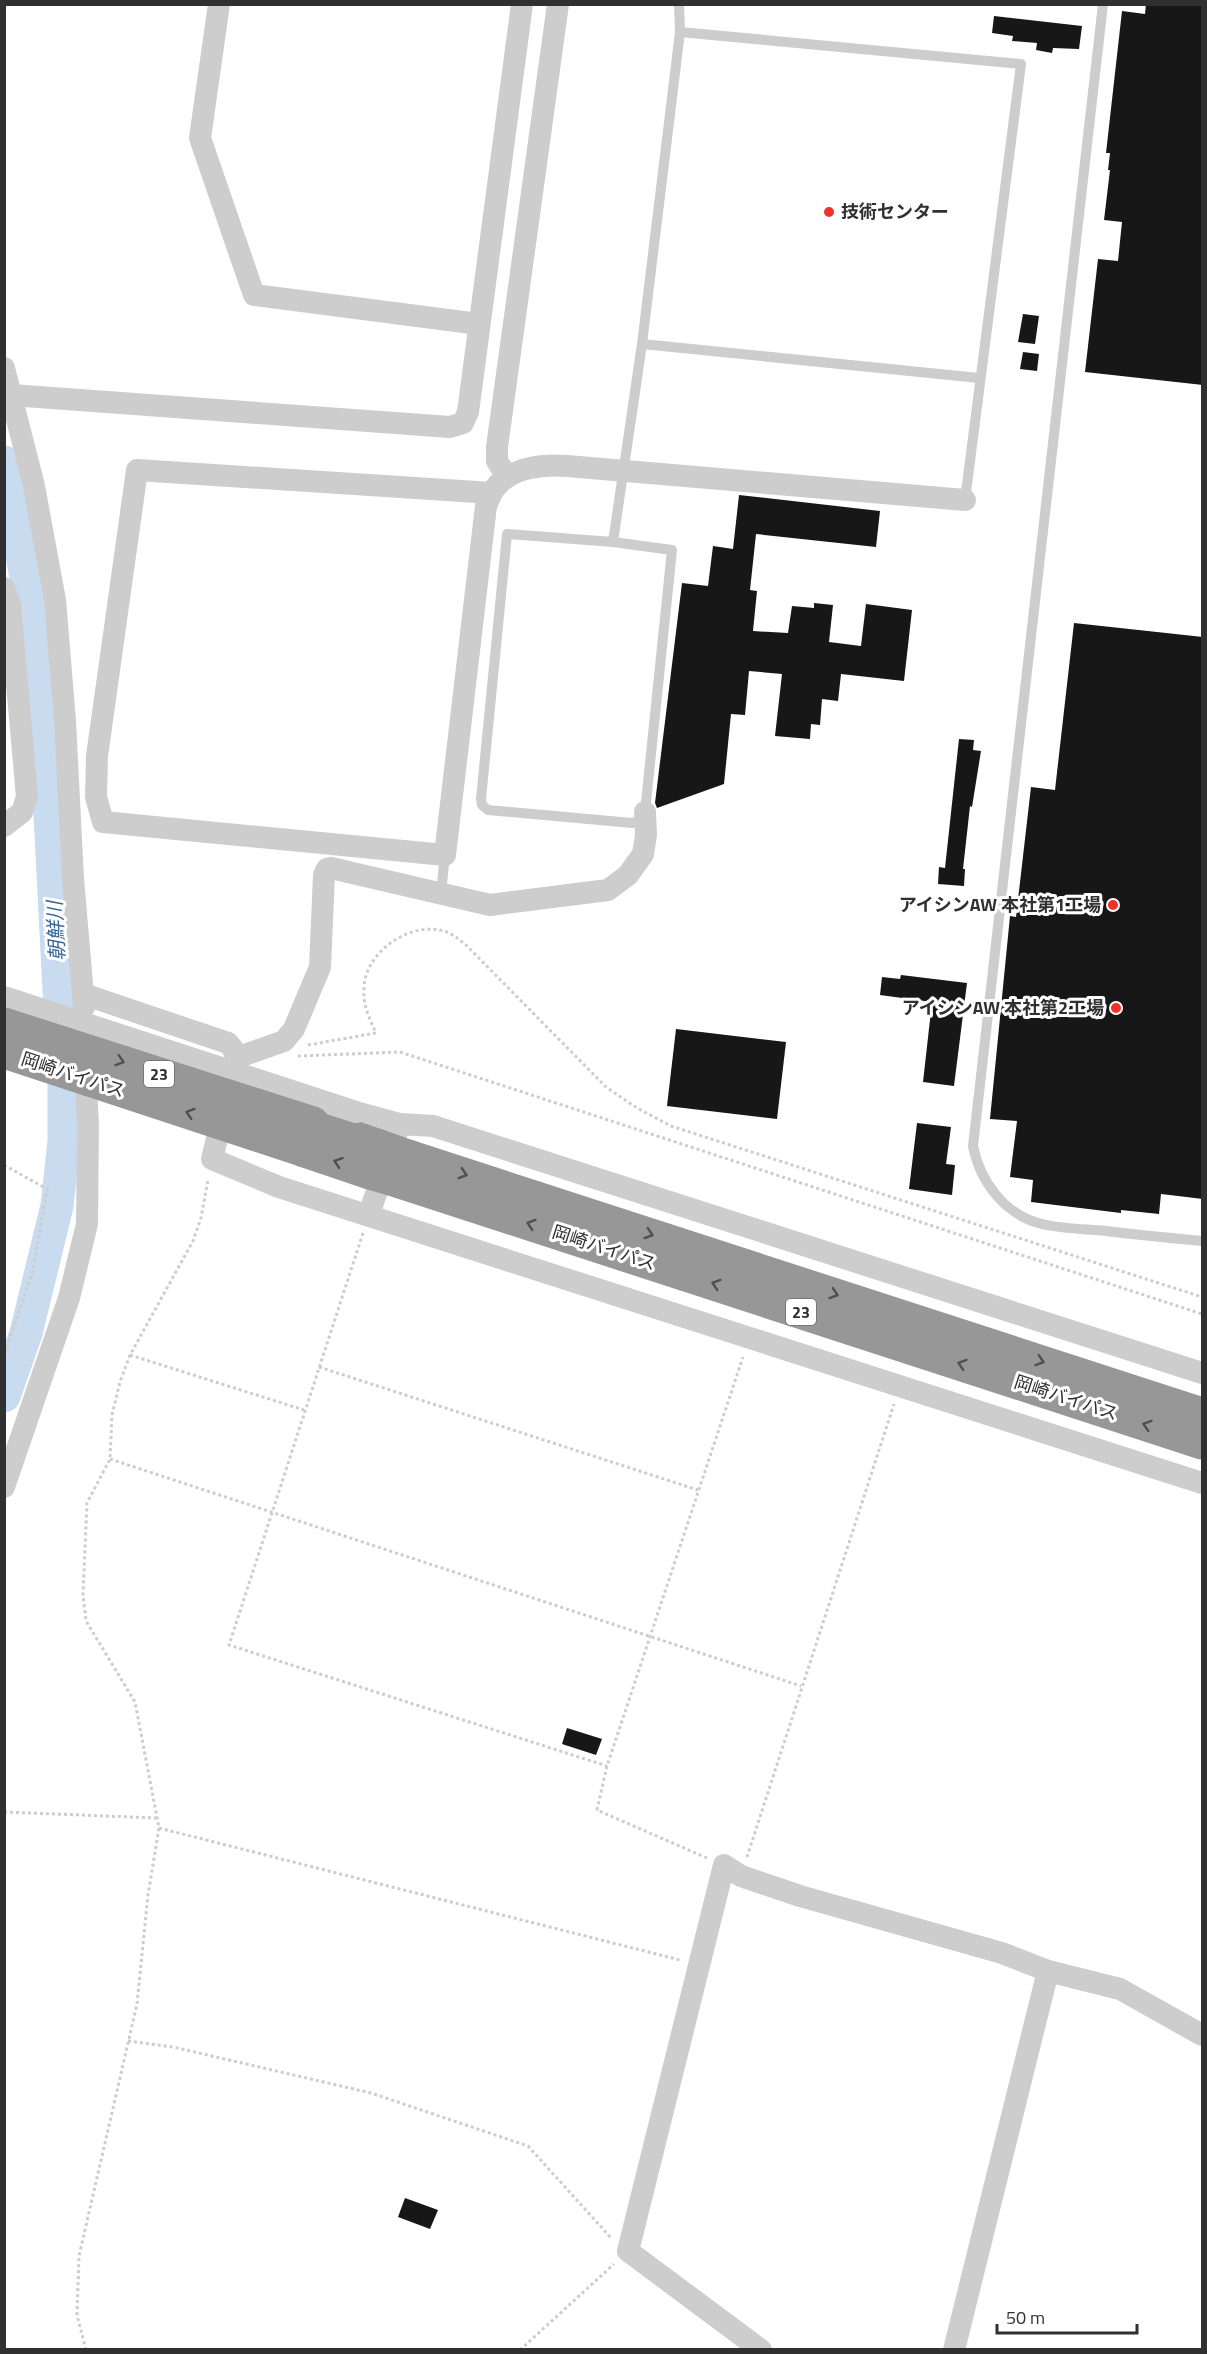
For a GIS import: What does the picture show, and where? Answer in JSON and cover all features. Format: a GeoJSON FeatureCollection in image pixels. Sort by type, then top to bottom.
{"type":"FeatureCollection","features":[{"type":"Feature","properties":{"kind":"highway","name":"岡崎バイパス"},"geometry":{"type":"LineString","coordinates":[[4,1024],[309,1137]]}},
{"type":"Feature","properties":{"kind":"highway","name":"岡崎バイパス"},"geometry":{"type":"LineString","coordinates":[[4,1052],[309,1137],[391,1156],[1203,1414]]}},
{"type":"Feature","properties":{"kind":"highway","name":"岡崎バイパス"},"geometry":{"type":"LineString","coordinates":[[391,1156],[1203,1443]]}},
{"type":"Feature","properties":{"kind":"street"},"geometry":{"type":"LineString","coordinates":[[219,4],[200,138],[254,295],[479,324]]}},
{"type":"Feature","properties":{"kind":"street"},"geometry":{"type":"LineString","coordinates":[[11,395],[456,426],[463,423],[468,412],[522,4]]}},
{"type":"Feature","properties":{"kind":"street"},"geometry":{"type":"LineString","coordinates":[[558,4],[497,447],[500,485],[484,518],[445,855],[103,822],[96,798],[98,744],[137,470],[500,485],[545,464],[965,500]]}},
{"type":"Feature","properties":{"kind":"street"},"geometry":{"type":"LineString","coordinates":[[4,368],[34,486],[55,600],[65,721],[73,879],[83,994],[85,1096],[88,1125],[87,1224],[69,1298],[4,1487]]}},
{"type":"Feature","properties":{"kind":"street"},"geometry":{"type":"LineString","coordinates":[[4,588],[10,605],[27,797],[22,812],[4,826]]}},
{"type":"Feature","properties":{"kind":"street"},"geometry":{"type":"LineString","coordinates":[[236,1058],[284,1041],[294,1029],[320,967],[324,875],[327,869],[331,868],[490,904],[608,890],[628,875],[643,854],[646,835],[645,813]]}},
{"type":"Feature","properties":{"kind":"street"},"geometry":{"type":"LineString","coordinates":[[83,994],[228,1043],[234,1049],[236,1058],[212,1159],[279,1187],[1203,1483]]}},
{"type":"Feature","properties":{"kind":"street"},"geometry":{"type":"LineString","coordinates":[[4,997],[356,1112],[391,1156]]}},
{"type":"Feature","properties":{"kind":"street"},"geometry":{"type":"LineString","coordinates":[[369,1214],[391,1156],[433,1125],[778,1246],[1203,1373]]}},
{"type":"Feature","properties":{"kind":"street"},"geometry":{"type":"LineString","coordinates":[[749,1338],[758,1311]]}},
{"type":"Feature","properties":{"kind":"street"},"geometry":{"type":"LineString","coordinates":[[761,2349],[628,2251],[700,1965],[732,1870],[800,1896],[1002,1953],[1048,1971],[1120,1989],[1203,2036]]}},
{"type":"Feature","properties":{"kind":"street"},"geometry":{"type":"LineString","coordinates":[[954,2349],[1048,1971]]}},
{"type":"Feature","properties":{"kind":"lane"},"geometry":{"type":"LineString","coordinates":[[613,542],[642,344],[680,32],[679,4]]}},
{"type":"Feature","properties":{"kind":"lane"},"geometry":{"type":"LineString","coordinates":[[1103,4],[973,1146],[976,1163],[993,1192],[1024,1217],[1042,1224],[1203,1241]]}},
{"type":"Feature","properties":{"kind":"lane"},"geometry":{"type":"LineString","coordinates":[[680,32],[1021,64],[965,500]]}},
{"type":"Feature","properties":{"kind":"lane"},"geometry":{"type":"LineString","coordinates":[[642,344],[979,378]]}},
{"type":"Feature","properties":{"kind":"lane"},"geometry":{"type":"LineString","coordinates":[[507,534],[613,542],[672,550],[645,813],[638,821],[632,823],[488,810],[482,805],[481,799],[507,534]]}},
{"type":"Feature","properties":{"kind":"lane"},"geometry":{"type":"LineString","coordinates":[[441,893],[445,855]]}},
{"type":"Feature","properties":{"kind":"path"},"geometry":{"type":"LineString","coordinates":[[306,1045],[376,1033],[364,1004],[363,987],[367,972],[375,958],[400,937],[415,930],[443,931],[456,937],[467,946],[606,1087],[637,1108],[671,1126],[1203,1298]]}},
{"type":"Feature","properties":{"kind":"path"},"geometry":{"type":"LineString","coordinates":[[295,1056],[400,1052],[1203,1314]]}},
{"type":"Feature","properties":{"kind":"path"},"geometry":{"type":"LineString","coordinates":[[86,2349],[77,2315],[79,2256],[137,2004],[148,1895],[159,1828],[135,1702],[86,1621],[82,1595],[87,1503],[110,1460],[112,1414],[120,1382],[130,1355],[193,1241],[201,1218],[212,1159]]}},
{"type":"Feature","properties":{"kind":"path"},"geometry":{"type":"LineString","coordinates":[[4,1165],[47,1189],[33,1271],[4,1356]]}},
{"type":"Feature","properties":{"kind":"path"},"geometry":{"type":"LineString","coordinates":[[369,1214],[229,1645],[607,1766]]}},
{"type":"Feature","properties":{"kind":"path"},"geometry":{"type":"LineString","coordinates":[[749,1338],[607,1766],[597,1810],[732,1870],[801,1686],[900,1386]]}},
{"type":"Feature","properties":{"kind":"path"},"geometry":{"type":"LineString","coordinates":[[130,1355],[304,1410]]}},
{"type":"Feature","properties":{"kind":"path"},"geometry":{"type":"LineString","coordinates":[[319,1367],[698,1490]]}},
{"type":"Feature","properties":{"kind":"path"},"geometry":{"type":"LineString","coordinates":[[110,1460],[801,1686]]}},
{"type":"Feature","properties":{"kind":"path"},"geometry":{"type":"LineString","coordinates":[[4,1812],[156,1818]]}},
{"type":"Feature","properties":{"kind":"path"},"geometry":{"type":"LineString","coordinates":[[159,1828],[700,1965]]}},
{"type":"Feature","properties":{"kind":"path"},"geometry":{"type":"LineString","coordinates":[[127,2041],[173,2047],[371,2093],[528,2146],[601,2229],[628,2251],[520,2349]]}},
{"type":"Feature","properties":{"kind":"building"},"geometry":{"type":"Polygon","coordinates":[[[1146,4],[1203,4],[1203,385],[1085,372],[1098,259],[1118,261],[1122,222],[1104,220],[1110,170],[1108,170],[1110,153],[1106,153],[1122,11],[1145,14],[1146,4]]]}},
{"type":"Feature","properties":{"kind":"building"},"geometry":{"type":"Polygon","coordinates":[[[994,16],[1082,26],[1079,49],[1053,48],[1052,53],[1036,50],[1037,43],[1012,41],[1013,36],[992,33],[994,16]]]}},
{"type":"Feature","properties":{"kind":"building"},"geometry":{"type":"Polygon","coordinates":[[[1023,314],[1039,316],[1035,344],[1018,342],[1023,314]]]}},
{"type":"Feature","properties":{"kind":"building"},"geometry":{"type":"Polygon","coordinates":[[[1023,352],[1039,354],[1037,371],[1020,369],[1023,352]]]}},
{"type":"Feature","properties":{"kind":"building"},"geometry":{"type":"Polygon","coordinates":[[[739,495],[880,511],[876,547],[756,534],[750,590],[757,591],[753,631],[788,633],[792,606],[814,608],[814,603],[833,605],[829,642],[861,646],[866,604],[912,610],[904,681],[841,674],[838,701],[822,699],[820,725],[811,724],[810,739],[775,736],[782,674],[749,671],[745,715],[731,714],[724,784],[657,808],[655,803],[682,583],[708,586],[713,546],[733,549],[739,495]]]}},
{"type":"Feature","properties":{"kind":"building","name":"アイシンAW 本社第1工場"},"geometry":{"type":"Polygon","coordinates":[[[1074,623],[1203,637],[1203,1199],[1161,1194],[1159,1214],[1121,1210],[1121,1213],[1031,1202],[1033,1180],[1010,1177],[1017,1121],[990,1119],[1010,916],[1016,917],[1031,787],[1055,790],[1074,623]]]}},
{"type":"Feature","properties":{"kind":"building"},"geometry":{"type":"Polygon","coordinates":[[[959,739],[974,740],[973,750],[981,751],[972,807],[970,806],[963,869],[965,869],[964,886],[938,884],[939,867],[945,868],[959,739]]]}},
{"type":"Feature","properties":{"kind":"building"},"geometry":{"type":"Polygon","coordinates":[[[901,975],[967,983],[954,1086],[923,1082],[932,1002],[880,995],[882,977],[900,979],[901,975]]]}},
{"type":"Feature","properties":{"kind":"building"},"geometry":{"type":"Polygon","coordinates":[[[676,1029],[786,1042],[777,1119],[667,1106],[676,1029]]]}},
{"type":"Feature","properties":{"kind":"building"},"geometry":{"type":"Polygon","coordinates":[[[917,1123],[951,1127],[946,1164],[955,1165],[952,1195],[909,1189],[917,1123]]]}},
{"type":"Feature","properties":{"kind":"building"},"geometry":{"type":"Polygon","coordinates":[[[567,1728],[602,1739],[596,1755],[562,1744],[567,1728]]]}},
{"type":"Feature","properties":{"kind":"building"},"geometry":{"type":"Polygon","coordinates":[[[405,2198],[438,2210],[430,2229],[398,2217],[405,2198]]]}},
{"type":"Feature","properties":{"kind":"waterway","name":"朝鮮川"},"geometry":{"type":"LineString","coordinates":[[4,462],[30,598],[50,816],[64,1086],[64,1141],[57,1206],[26,1333],[4,1396]]}},
{"type":"Feature","properties":{"kind":"place","name":"技術センター"},"geometry":{"type":"Point","coordinates":[829,212]}},
{"type":"Feature","properties":{"kind":"place","name":"アイシンAW 本社第1工場"},"geometry":{"type":"Point","coordinates":[1113,905]}},
{"type":"Feature","properties":{"kind":"place","name":"アイシンAW 本社第2工場"},"geometry":{"type":"Point","coordinates":[1116,1008]}}]}
